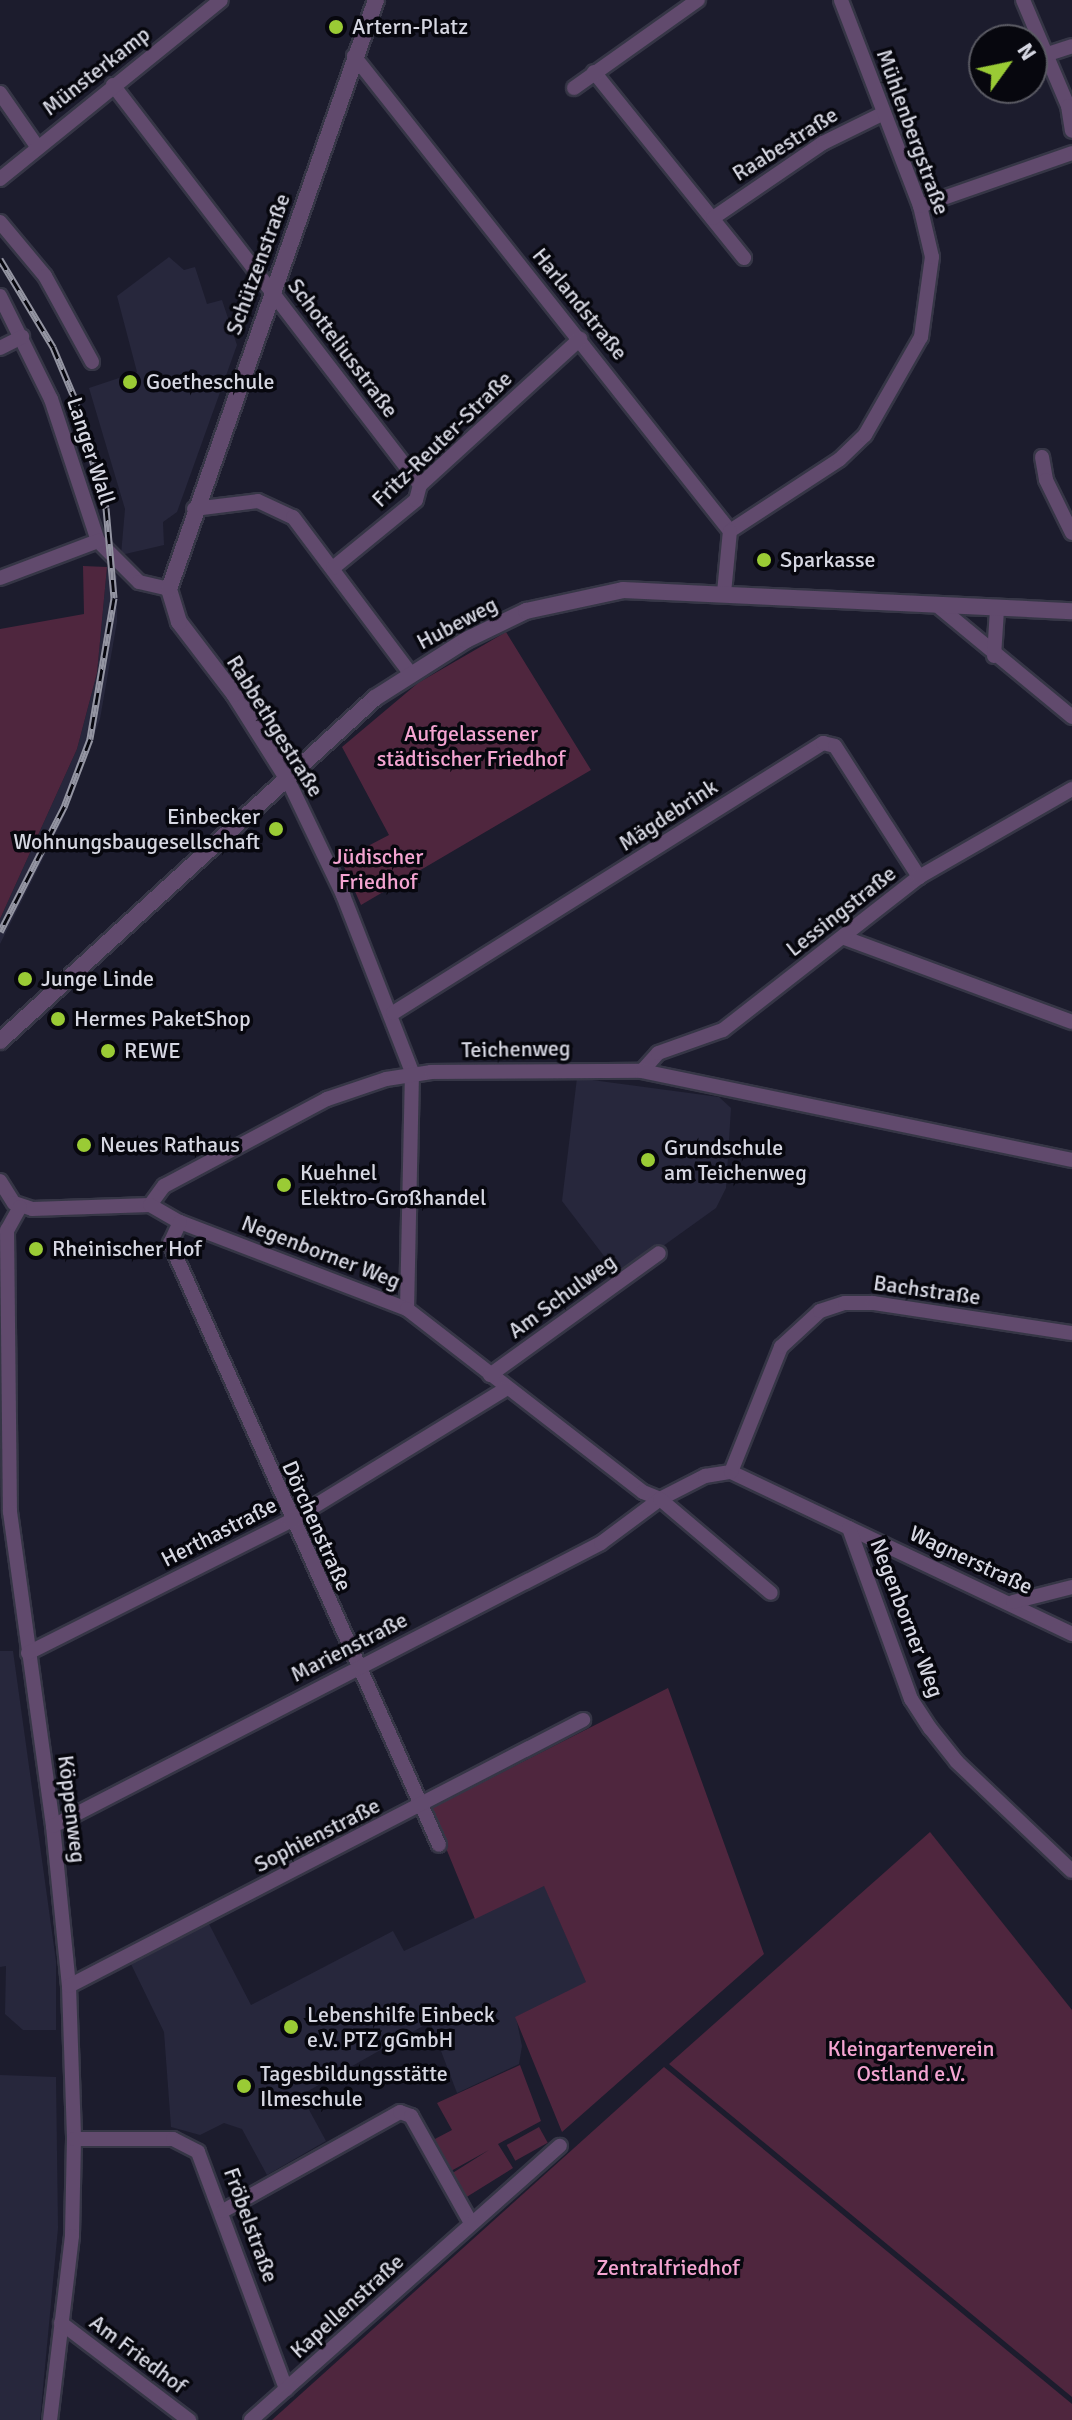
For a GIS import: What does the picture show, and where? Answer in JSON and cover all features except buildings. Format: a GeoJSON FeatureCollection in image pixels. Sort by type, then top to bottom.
{"type":"FeatureCollection","features":[{"type":"Feature","properties":{"kind":"street","name":"Münsterkamp"},"geometry":{"type":"LineString","coordinates":[[0,179],[36,145],[221,0]]}},
{"type":"Feature","properties":{"kind":"street","name":"Schützenstraße"},"geometry":{"type":"LineString","coordinates":[[169,589],[194,509],[376,0]]}},
{"type":"Feature","properties":{"kind":"street"},"geometry":{"type":"LineString","coordinates":[[574,88],[698,0]]}},
{"type":"Feature","properties":{"kind":"street","name":"Mühlenbergstraße"},"geometry":{"type":"LineString","coordinates":[[730,531],[840,459],[869,429],[921,337],[932,257],[920,206],[841,0]]}},
{"type":"Feature","properties":{"kind":"street"},"geometry":{"type":"LineString","coordinates":[[1023,0],[1034,24]]}},
{"type":"Feature","properties":{"kind":"street"},"geometry":{"type":"LineString","coordinates":[[1072,46],[1048,54],[1072,131]]}},
{"type":"Feature","properties":{"kind":"street","name":"Harlandstraße"},"geometry":{"type":"LineString","coordinates":[[354,56],[730,531]]}},
{"type":"Feature","properties":{"kind":"street"},"geometry":{"type":"LineString","coordinates":[[594,72],[744,258]]}},
{"type":"Feature","properties":{"kind":"street","name":"Schotteliusstraße"},"geometry":{"type":"LineString","coordinates":[[113,85],[420,485]]}},
{"type":"Feature","properties":{"kind":"street"},"geometry":{"type":"LineString","coordinates":[[0,93],[36,145]]}},
{"type":"Feature","properties":{"kind":"street","name":"Raabestraße"},"geometry":{"type":"LineString","coordinates":[[713,218],[799,157],[884,113]]}},
{"type":"Feature","properties":{"kind":"street"},"geometry":{"type":"LineString","coordinates":[[920,206],[1072,153]]}},
{"type":"Feature","properties":{"kind":"street"},"geometry":{"type":"LineString","coordinates":[[0,222],[45,276],[92,362]]}},
{"type":"Feature","properties":{"kind":"street","name":"Langer Wall"},"geometry":{"type":"LineString","coordinates":[[0,296],[51,399],[98,541],[139,582],[169,589]]}},
{"type":"Feature","properties":{"kind":"street"},"geometry":{"type":"LineString","coordinates":[[0,348],[22,337]]}},
{"type":"Feature","properties":{"kind":"street","name":"Fritz-Reuter-Straße"},"geometry":{"type":"LineString","coordinates":[[333,568],[416,500],[420,485],[580,339]]}},
{"type":"Feature","properties":{"kind":"street"},"geometry":{"type":"LineString","coordinates":[[1042,457],[1046,480],[1072,533]]}},
{"type":"Feature","properties":{"kind":"street"},"geometry":{"type":"LineString","coordinates":[[194,509],[274,504],[293,517],[410,673]]}},
{"type":"Feature","properties":{"kind":"street"},"geometry":{"type":"LineString","coordinates":[[724,593],[730,531]]}},
{"type":"Feature","properties":{"kind":"street"},"geometry":{"type":"LineString","coordinates":[[0,578],[98,541]]}},
{"type":"Feature","properties":{"kind":"street","name":"Rabbethgestraße"},"geometry":{"type":"LineString","coordinates":[[169,589],[179,622],[234,694],[287,778],[393,1013],[412,1072],[407,1309]]}},
{"type":"Feature","properties":{"kind":"street","name":"Hubeweg"},"geometry":{"type":"LineString","coordinates":[[0,1041],[287,778],[410,673],[526,611],[573,597],[623,590],[938,606],[996,614],[1072,611]]}},
{"type":"Feature","properties":{"kind":"street"},"geometry":{"type":"LineString","coordinates":[[938,606],[994,656],[1072,717]]}},
{"type":"Feature","properties":{"kind":"street"},"geometry":{"type":"LineString","coordinates":[[994,656],[996,614]]}},
{"type":"Feature","properties":{"kind":"street","name":"Mägdebrink"},"geometry":{"type":"LineString","coordinates":[[393,1013],[823,743],[835,746],[919,877]]}},
{"type":"Feature","properties":{"kind":"street","name":"Lessingstraße"},"geometry":{"type":"LineString","coordinates":[[642,1071],[658,1053],[723,1030],[845,938],[919,877],[1072,789]]}},
{"type":"Feature","properties":{"kind":"street"},"geometry":{"type":"LineString","coordinates":[[845,938],[1072,1022]]}},
{"type":"Feature","properties":{"kind":"street","name":"Teichenweg"},"geometry":{"type":"LineString","coordinates":[[150,1205],[164,1186],[327,1099],[412,1072],[642,1071],[1072,1160]]}},
{"type":"Feature","properties":{"kind":"street"},"geometry":{"type":"LineString","coordinates":[[0,1181],[20,1207],[150,1205]]}},
{"type":"Feature","properties":{"kind":"street","name":"Negenborner Weg"},"geometry":{"type":"LineString","coordinates":[[150,1205],[180,1222],[407,1309],[505,1389],[643,1492],[660,1499],[771,1593]]}},
{"type":"Feature","properties":{"kind":"street","name":"Köppenweg"},"geometry":{"type":"LineString","coordinates":[[20,1207],[7,1230],[6,1427],[10,1512],[53,1826],[69,1986],[74,2139],[72,2236],[50,2420]]}},
{"type":"Feature","properties":{"kind":"street","name":"Dörchenstraße"},"geometry":{"type":"LineString","coordinates":[[180,1222],[170,1243],[290,1521],[439,1845]]}},
{"type":"Feature","properties":{"kind":"street","name":"Am Schulweg"},"geometry":{"type":"LineString","coordinates":[[490,1375],[659,1253]]}},
{"type":"Feature","properties":{"kind":"street","name":"Bachstraße"},"geometry":{"type":"LineString","coordinates":[[731,1472],[781,1347],[820,1311],[845,1303],[873,1303],[1072,1333]]}},
{"type":"Feature","properties":{"kind":"street","name":"Herthastraße"},"geometry":{"type":"LineString","coordinates":[[28,1653],[290,1521],[505,1389]]}},
{"type":"Feature","properties":{"kind":"street"},"geometry":{"type":"LineString","coordinates":[[660,1499],[705,1476],[731,1472]]}},
{"type":"Feature","properties":{"kind":"street","name":"Negenborner Weg"},"geometry":{"type":"LineString","coordinates":[[731,1472],[849,1528],[900,1671],[924,1719],[957,1762],[1072,1871]]}},
{"type":"Feature","properties":{"kind":"street","name":"Marienstraße"},"geometry":{"type":"LineString","coordinates":[[53,1826],[601,1543],[660,1499]]}},
{"type":"Feature","properties":{"kind":"street","name":"Wagnerstraße"},"geometry":{"type":"LineString","coordinates":[[849,1528],[1013,1602],[1072,1634]]}},
{"type":"Feature","properties":{"kind":"street"},"geometry":{"type":"LineString","coordinates":[[1013,1602],[1072,1587]]}},
{"type":"Feature","properties":{"kind":"street","name":"Sophienstraße"},"geometry":{"type":"LineString","coordinates":[[69,1986],[583,1720]]}},
{"type":"Feature","properties":{"kind":"street"},"geometry":{"type":"LineString","coordinates":[[223,2211],[400,2112],[411,2116],[471,2223]]}},
{"type":"Feature","properties":{"kind":"street","name":"Fröbelstraße"},"geometry":{"type":"LineString","coordinates":[[74,2139],[184,2141],[204,2160],[286,2389]]}},
{"type":"Feature","properties":{"kind":"street","name":"Kapellenstraße"},"geometry":{"type":"LineString","coordinates":[[251,2420],[560,2146]]}},
{"type":"Feature","properties":{"kind":"street","name":"Am Friedhof"},"geometry":{"type":"LineString","coordinates":[[61,2323],[189,2420]]}},
{"type":"Feature","properties":{"kind":"shaded area","name":"Goetheschule"},"geometry":{"type":"Polygon","coordinates":[[[169,257],[184,270],[195,267],[207,304],[222,300],[237,345],[177,512],[163,522],[164,545],[121,555],[125,509],[89,388],[137,372],[117,296],[169,257]]]}},
{"type":"Feature","properties":{"kind":"shaded area"},"geometry":{"type":"Polygon","coordinates":[[[107,567],[117,576],[117,622],[100,719],[63,819],[0,944],[0,919],[77,749],[97,673],[107,567]]]}},
{"type":"Feature","properties":{"kind":"shaded area","name":"Grundschule am Teichenweg"},"geometry":{"type":"Polygon","coordinates":[[[577,1078],[719,1097],[731,1108],[726,1188],[716,1208],[620,1277],[562,1201],[577,1078]]]}},
{"type":"Feature","properties":{"kind":"shaded area"},"geometry":{"type":"Polygon","coordinates":[[[0,1651],[13,1651],[56,1961],[56,2030],[23,2030],[5,2014],[6,1966],[0,1967],[0,1651]]]}},
{"type":"Feature","properties":{"kind":"shaded area","name":"Lebenshilfe Einbeck e.V. PTZ gGmbH"},"geometry":{"type":"Polygon","coordinates":[[[544,1885],[587,1983],[516,2017],[522,2046],[519,2064],[457,2093],[430,2022],[301,2095],[326,2141],[267,2175],[242,2129],[224,2123],[200,2135],[171,2127],[164,2032],[130,1962],[208,1922],[251,2005],[393,1931],[404,1951],[544,1885]]]}},
{"type":"Feature","properties":{"kind":"shaded area"},"geometry":{"type":"Polygon","coordinates":[[[0,2075],[56,2077],[58,2228],[40,2420],[0,2420],[0,2075]]]}},
{"type":"Feature","properties":{"kind":"green space"},"geometry":{"type":"Polygon","coordinates":[[[83,566],[107,567],[97,673],[77,749],[0,919],[0,629],[84,614],[83,566]]]}},
{"type":"Feature","properties":{"kind":"green space","name":"Aufgelassener städtischer Friedhof"},"geometry":{"type":"Polygon","coordinates":[[[506,632],[591,770],[361,905],[341,860],[389,835],[342,747],[418,683],[506,632]]]}},
{"type":"Feature","properties":{"kind":"green space"},"geometry":{"type":"Polygon","coordinates":[[[668,1688],[764,1954],[562,2132],[515,2017],[586,1982],[544,1886],[475,1919],[430,1809],[668,1688]]]}},
{"type":"Feature","properties":{"kind":"green space","name":"Kleingartenverein Ostland e.V."},"geometry":{"type":"Polygon","coordinates":[[[930,1832],[1072,2010],[1072,2397],[669,2064],[930,1832]]]}},
{"type":"Feature","properties":{"kind":"green space"},"geometry":{"type":"Polygon","coordinates":[[[520,2065],[541,2121],[498,2144],[513,2168],[465,2198],[451,2174],[489,2150],[451,2171],[433,2140],[452,2130],[437,2103],[520,2065]]]}},
{"type":"Feature","properties":{"kind":"green space","name":"Zentralfriedhof"},"geometry":{"type":"Polygon","coordinates":[[[664,2067],[1072,2404],[1072,2420],[272,2420],[664,2067]]]}},
{"type":"Feature","properties":{"kind":"green space"},"geometry":{"type":"Polygon","coordinates":[[[539,2127],[548,2143],[515,2161],[507,2145],[539,2127]]]}},
{"type":"Feature","properties":{"kind":"railway"},"geometry":{"type":"LineString","coordinates":[[0,259],[53,347],[75,399],[106,508],[114,598],[90,739],[64,807],[0,932]]}},
{"type":"Feature","properties":{"kind":"place","name":"Artern-Platz"},"geometry":{"type":"Point","coordinates":[336,27]}},
{"type":"Feature","properties":{"kind":"place","name":"Goetheschule"},"geometry":{"type":"Point","coordinates":[130,382]}},
{"type":"Feature","properties":{"kind":"place","name":"Sparkasse"},"geometry":{"type":"Point","coordinates":[764,560]}},
{"type":"Feature","properties":{"kind":"place","name":"Einbecker Wohnungsbaugesellschaft"},"geometry":{"type":"Point","coordinates":[276,829]}},
{"type":"Feature","properties":{"kind":"place","name":"Junge Linde"},"geometry":{"type":"Point","coordinates":[25,979]}},
{"type":"Feature","properties":{"kind":"place","name":"Hermes PaketShop"},"geometry":{"type":"Point","coordinates":[58,1019]}},
{"type":"Feature","properties":{"kind":"place","name":"REWE"},"geometry":{"type":"Point","coordinates":[108,1051]}},
{"type":"Feature","properties":{"kind":"place","name":"Neues Rathaus"},"geometry":{"type":"Point","coordinates":[84,1145]}},
{"type":"Feature","properties":{"kind":"place","name":"Grundschule am Teichenweg"},"geometry":{"type":"Point","coordinates":[648,1160]}},
{"type":"Feature","properties":{"kind":"place","name":"Kuehnel Elektro-Großhandel"},"geometry":{"type":"Point","coordinates":[284,1185]}},
{"type":"Feature","properties":{"kind":"place","name":"Rheinischer Hof"},"geometry":{"type":"Point","coordinates":[36,1249]}},
{"type":"Feature","properties":{"kind":"place","name":"Lebenshilfe Einbeck e.V. PTZ gGmbH"},"geometry":{"type":"Point","coordinates":[291,2027]}},
{"type":"Feature","properties":{"kind":"place","name":"Tagesbildungsstätte Ilmeschule"},"geometry":{"type":"Point","coordinates":[244,2086]}},
{"type":"Feature","properties":{"kind":"park label","name":"Jüdischer Friedhof"},"geometry":{"type":"Point","coordinates":[378,868]}}]}
